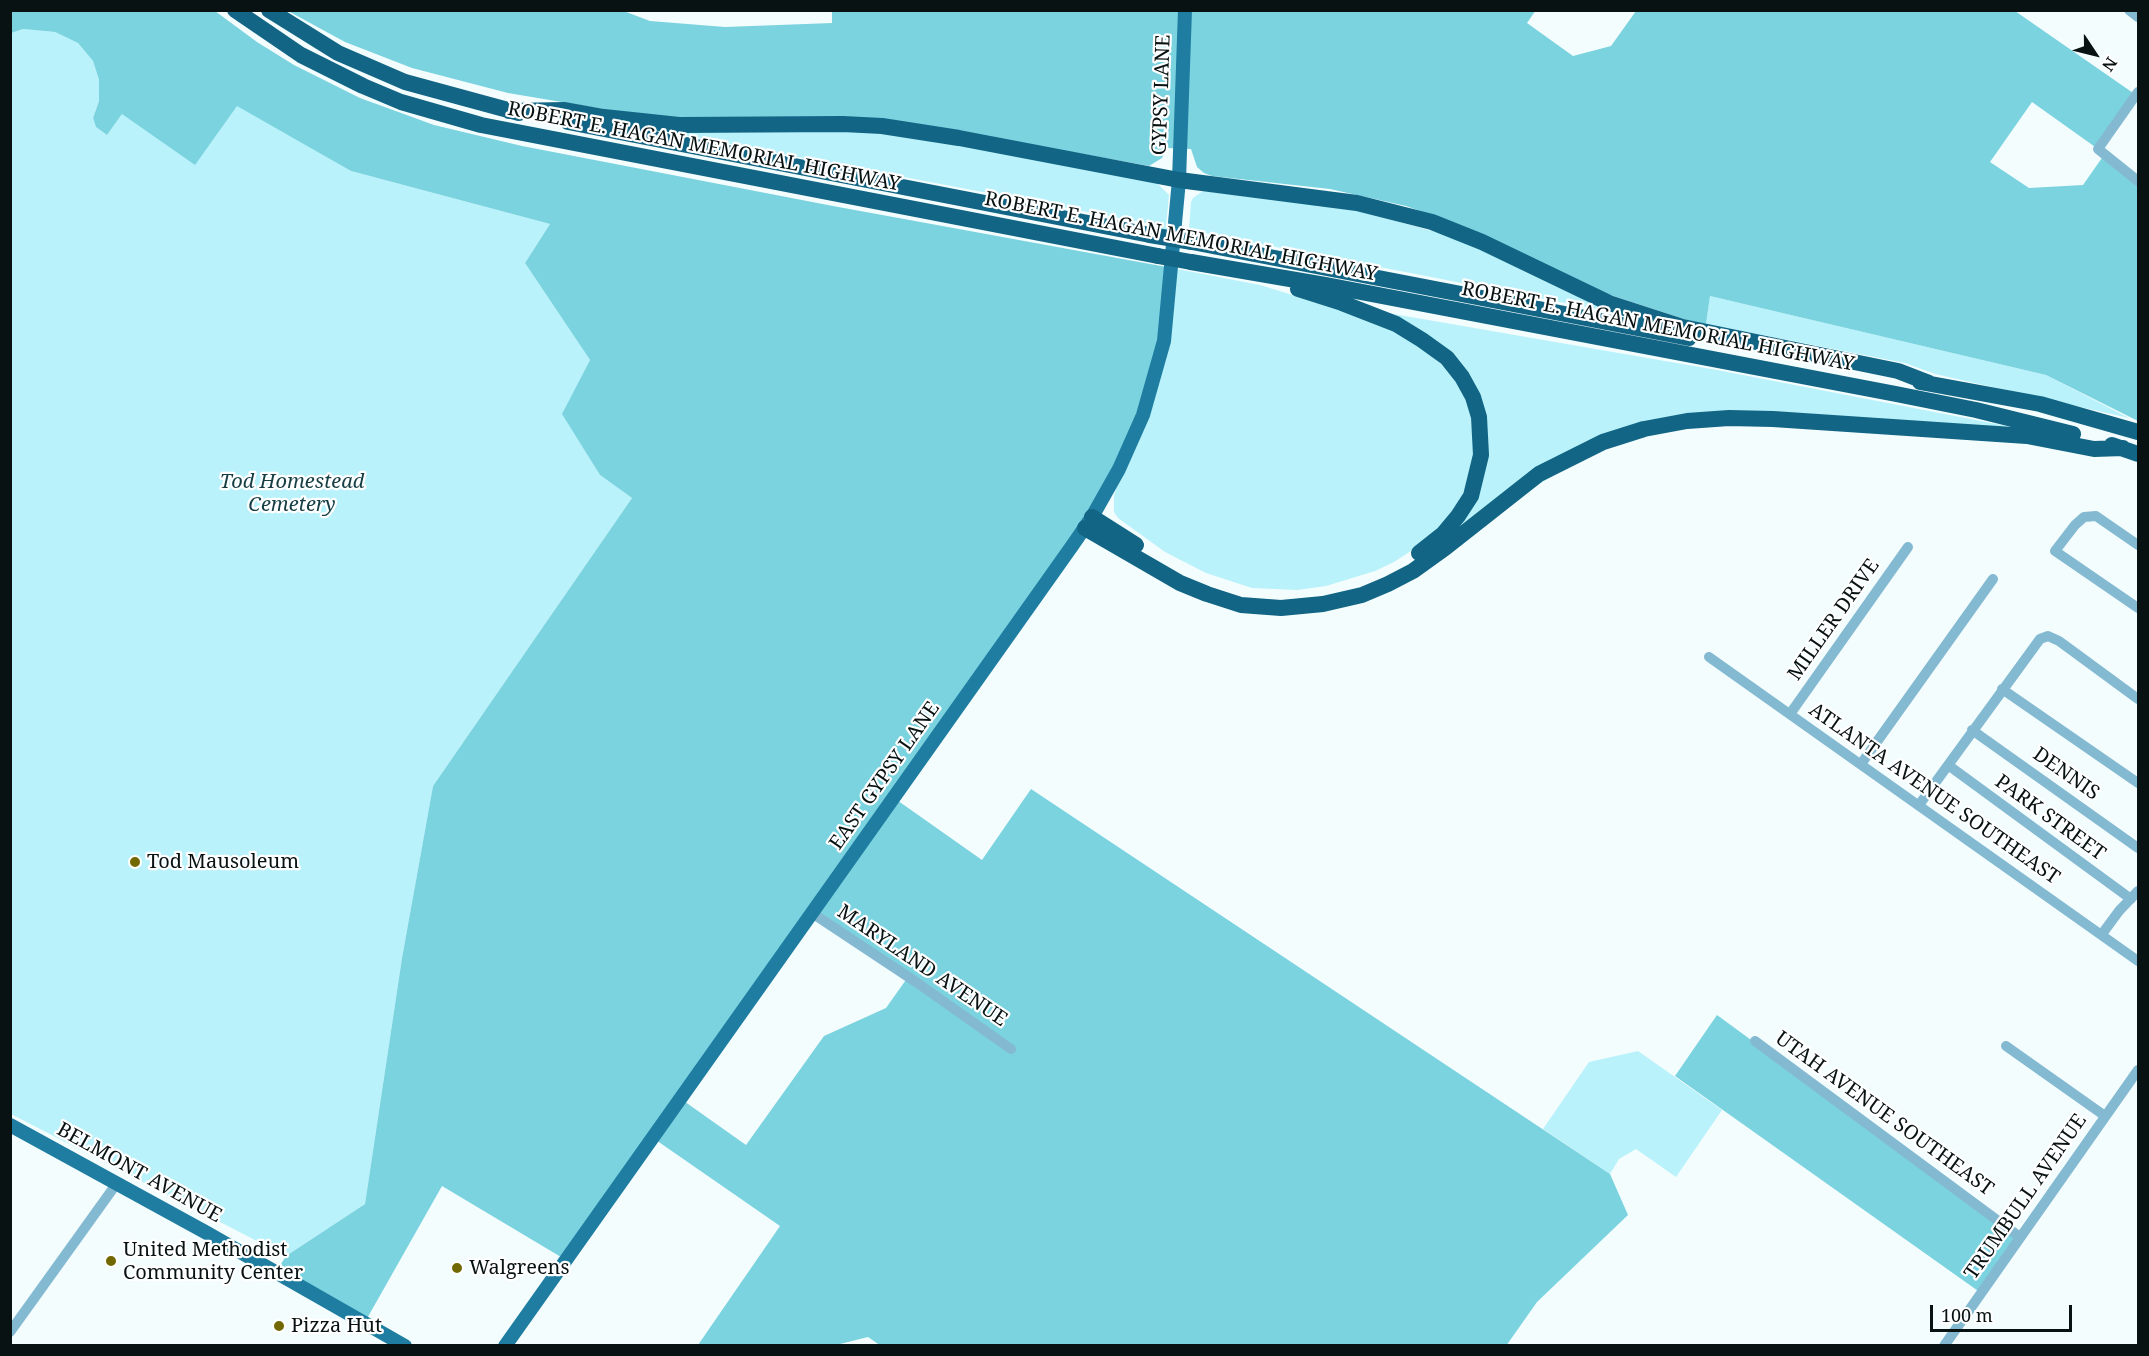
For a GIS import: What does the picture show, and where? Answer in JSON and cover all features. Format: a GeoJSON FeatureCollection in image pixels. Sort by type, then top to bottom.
{"type":"FeatureCollection","features":[{"type":"Feature","properties":{"kind":"highway","name":"ROBERT E. HAGAN MEMORIAL HIGHWAY"},"geometry":{"type":"LineString","coordinates":[[235,10],[301,55],[401,102],[537,137],[1930,400],[2063,431],[2131,451]]}},
{"type":"Feature","properties":{"kind":"highway","name":"ROBERT E. HAGAN MEMORIAL HIGHWAY"},"geometry":{"type":"LineString","coordinates":[[269,10],[338,53],[388,75],[436,92],[509,111],[2040,404],[2139,432]]}},
{"type":"Feature","properties":{"kind":"highway"},"geometry":{"type":"LineString","coordinates":[[509,111],[565,110],[604,117],[679,125],[843,124],[882,126],[959,138],[1179,180],[1357,203],[1432,222],[1482,242],[1609,303],[1683,327],[1898,371],[1929,383]]}},
{"type":"Feature","properties":{"kind":"highway"},"geometry":{"type":"LineString","coordinates":[[1088,523],[1207,584],[1262,597],[1289,598],[1318,594],[1377,578],[1425,550],[1458,516],[1471,496],[1478,474],[1481,435],[1473,397],[1447,358],[1396,324],[1286,285],[1267,276]]}},
{"type":"Feature","properties":{"kind":"highway"},"geometry":{"type":"LineString","coordinates":[[1088,523],[1180,583],[1241,604],[1281,608],[1323,604],[1362,595],[1388,584],[1413,571],[1539,474],[1603,442],[1644,429],[1687,421],[1729,418],[1773,419],[2016,435],[2094,449],[2131,451]]}},
{"type":"Feature","properties":{"kind":"main road","name":"GYPSY LANE"},"geometry":{"type":"LineString","coordinates":[[1179,180],[1185,10]]}},
{"type":"Feature","properties":{"kind":"main road","name":"EAST GYPSY LANE"},"geometry":{"type":"LineString","coordinates":[[505,1346],[1088,523],[1119,469],[1143,415],[1164,341],[1179,180]]}},
{"type":"Feature","properties":{"kind":"main road","name":"BELMONT AVENUE"},"geometry":{"type":"LineString","coordinates":[[10,1125],[405,1346]]}},
{"type":"Feature","properties":{"kind":"street"},"geometry":{"type":"LineString","coordinates":[[2129,10],[2139,17]]}},
{"type":"Feature","properties":{"kind":"street"},"geometry":{"type":"LineString","coordinates":[[2139,92],[2097,149],[2139,181]]}},
{"type":"Feature","properties":{"kind":"street"},"geometry":{"type":"LineString","coordinates":[[2139,545],[2096,516],[2085,517],[2075,525],[2055,551],[2139,608]]}},
{"type":"Feature","properties":{"kind":"street","name":"MILLER DRIVE"},"geometry":{"type":"LineString","coordinates":[[1790,714],[1908,547]]}},
{"type":"Feature","properties":{"kind":"street"},"geometry":{"type":"LineString","coordinates":[[1861,764],[1993,579]]}},
{"type":"Feature","properties":{"kind":"street"},"geometry":{"type":"LineString","coordinates":[[1919,805],[2040,639],[2048,636],[2059,641],[2139,699]]}},
{"type":"Feature","properties":{"kind":"street","name":"ATLANTA AVENUE SOUTHEAST"},"geometry":{"type":"LineString","coordinates":[[1709,657],[2139,961]]}},
{"type":"Feature","properties":{"kind":"street"},"geometry":{"type":"LineString","coordinates":[[2002,689],[2139,783]]}},
{"type":"Feature","properties":{"kind":"street","name":"DENNIS"},"geometry":{"type":"LineString","coordinates":[[1972,730],[2139,848]]}},
{"type":"Feature","properties":{"kind":"street","name":"PARK STREET"},"geometry":{"type":"LineString","coordinates":[[1948,765],[2135,895]]}},
{"type":"Feature","properties":{"kind":"street"},"geometry":{"type":"LineString","coordinates":[[2102,934],[2119,911],[2135,895]]}},
{"type":"Feature","properties":{"kind":"street","name":"MARYLAND AVENUE"},"geometry":{"type":"LineString","coordinates":[[812,913],[1011,1049]]}},
{"type":"Feature","properties":{"kind":"street","name":"UTAH AVENUE SOUTHEAST"},"geometry":{"type":"LineString","coordinates":[[1755,1041],[2020,1237]]}},
{"type":"Feature","properties":{"kind":"street"},"geometry":{"type":"LineString","coordinates":[[2006,1046],[2105,1116]]}},
{"type":"Feature","properties":{"kind":"street","name":"TRUMBULL AVENUE"},"geometry":{"type":"LineString","coordinates":[[1944,1346],[2139,1070]]}},
{"type":"Feature","properties":{"kind":"street"},"geometry":{"type":"LineString","coordinates":[[10,1332],[117,1183]]}},
{"type":"Feature","properties":{"kind":"green space","name":"Tod Homestead Cemetery"},"geometry":{"type":"Polygon","coordinates":[[[23,29],[55,32],[78,43],[93,61],[99,80],[99,101],[93,118],[96,127],[107,135],[122,114],[237,105],[351,171],[550,224],[525,263],[590,360],[563,414],[600,475],[632,498],[433,786],[402,958],[365,1204],[286,1256],[11,1114],[10,33],[23,29]]]}},
{"type":"Feature","properties":{"kind":"green space"},"geometry":{"type":"Polygon","coordinates":[[[668,129],[880,131],[1156,182],[1169,195],[1166,226],[1189,230],[1191,202],[1203,191],[1356,210],[1454,237],[1607,307],[1606,311],[1194,231],[1192,242],[1150,235],[1151,224],[667,132],[668,129]]]}},
{"type":"Feature","properties":{"kind":"green space"},"geometry":{"type":"Polygon","coordinates":[[[1172,268],[1260,285],[1354,314],[1399,332],[1448,369],[1461,387],[1470,410],[1475,456],[1463,496],[1438,530],[1394,562],[1375,571],[1326,586],[1297,590],[1252,588],[1206,573],[1165,552],[1118,518],[1114,512],[1114,496],[1172,268]]]}},
{"type":"Feature","properties":{"kind":"green space"},"geometry":{"type":"Polygon","coordinates":[[[1710,296],[2046,375],[2129,418],[1935,374],[1905,363],[1706,324],[1710,296]]]}},
{"type":"Feature","properties":{"kind":"green space"},"geometry":{"type":"Polygon","coordinates":[[[1382,312],[1717,370],[2007,426],[2007,430],[1758,414],[1635,428],[1460,530],[1457,526],[1476,495],[1477,393],[1382,312]]]}},
{"type":"Feature","properties":{"kind":"green space"},"geometry":{"type":"Polygon","coordinates":[[[1638,1051],[1722,1110],[1676,1177],[1636,1149],[1619,1159],[1610,1174],[1543,1129],[1589,1062],[1638,1051]]]}},
{"type":"Feature","properties":{"kind":"shaded area"},"geometry":{"type":"Polygon","coordinates":[[[621,10],[650,21],[725,27],[832,23],[832,10],[1536,10],[1527,23],[1573,56],[1611,46],[1636,11],[2015,11],[2136,95],[2098,149],[2032,102],[1990,162],[2029,188],[2083,185],[2104,155],[2138,181],[2138,421],[2046,375],[1710,296],[1706,324],[1687,320],[1607,294],[1437,217],[1406,206],[1330,189],[1212,176],[1197,167],[1191,149],[1167,148],[1162,158],[1149,166],[961,132],[645,116],[508,93],[412,68],[345,42],[288,11],[621,10]]]}},
{"type":"Feature","properties":{"kind":"shaded area"},"geometry":{"type":"Polygon","coordinates":[[[11,11],[215,11],[257,42],[294,65],[360,98],[434,125],[522,146],[1172,268],[1164,341],[1119,469],[894,798],[982,860],[1031,789],[1610,1174],[1628,1215],[1537,1302],[1506,1346],[881,1346],[868,1337],[836,1345],[698,1345],[780,1226],[653,1138],[566,1260],[442,1186],[365,1322],[276,1272],[286,1256],[365,1204],[402,958],[433,786],[632,498],[600,475],[562,414],[590,360],[525,263],[550,224],[351,171],[237,106],[195,165],[122,114],[107,135],[96,127],[93,118],[99,101],[99,80],[93,61],[78,43],[55,32],[23,29],[11,33],[11,11]],[[812,913],[681,1099],[746,1145],[824,1036],[886,1008],[908,977],[812,913]]]}},
{"type":"Feature","properties":{"kind":"shaded area"},"geometry":{"type":"Polygon","coordinates":[[[1717,1015],[2020,1237],[1981,1293],[1675,1076],[1717,1015]]]}},
{"type":"Feature","properties":{"kind":"place","name":"Tod Mausoleum"},"geometry":{"type":"Point","coordinates":[135,862]}},
{"type":"Feature","properties":{"kind":"place","name":"United Methodist Community Center"},"geometry":{"type":"Point","coordinates":[111,1261]}},
{"type":"Feature","properties":{"kind":"place","name":"Walgreens"},"geometry":{"type":"Point","coordinates":[457,1268]}},
{"type":"Feature","properties":{"kind":"place","name":"Pizza Hut"},"geometry":{"type":"Point","coordinates":[279,1326]}}]}
